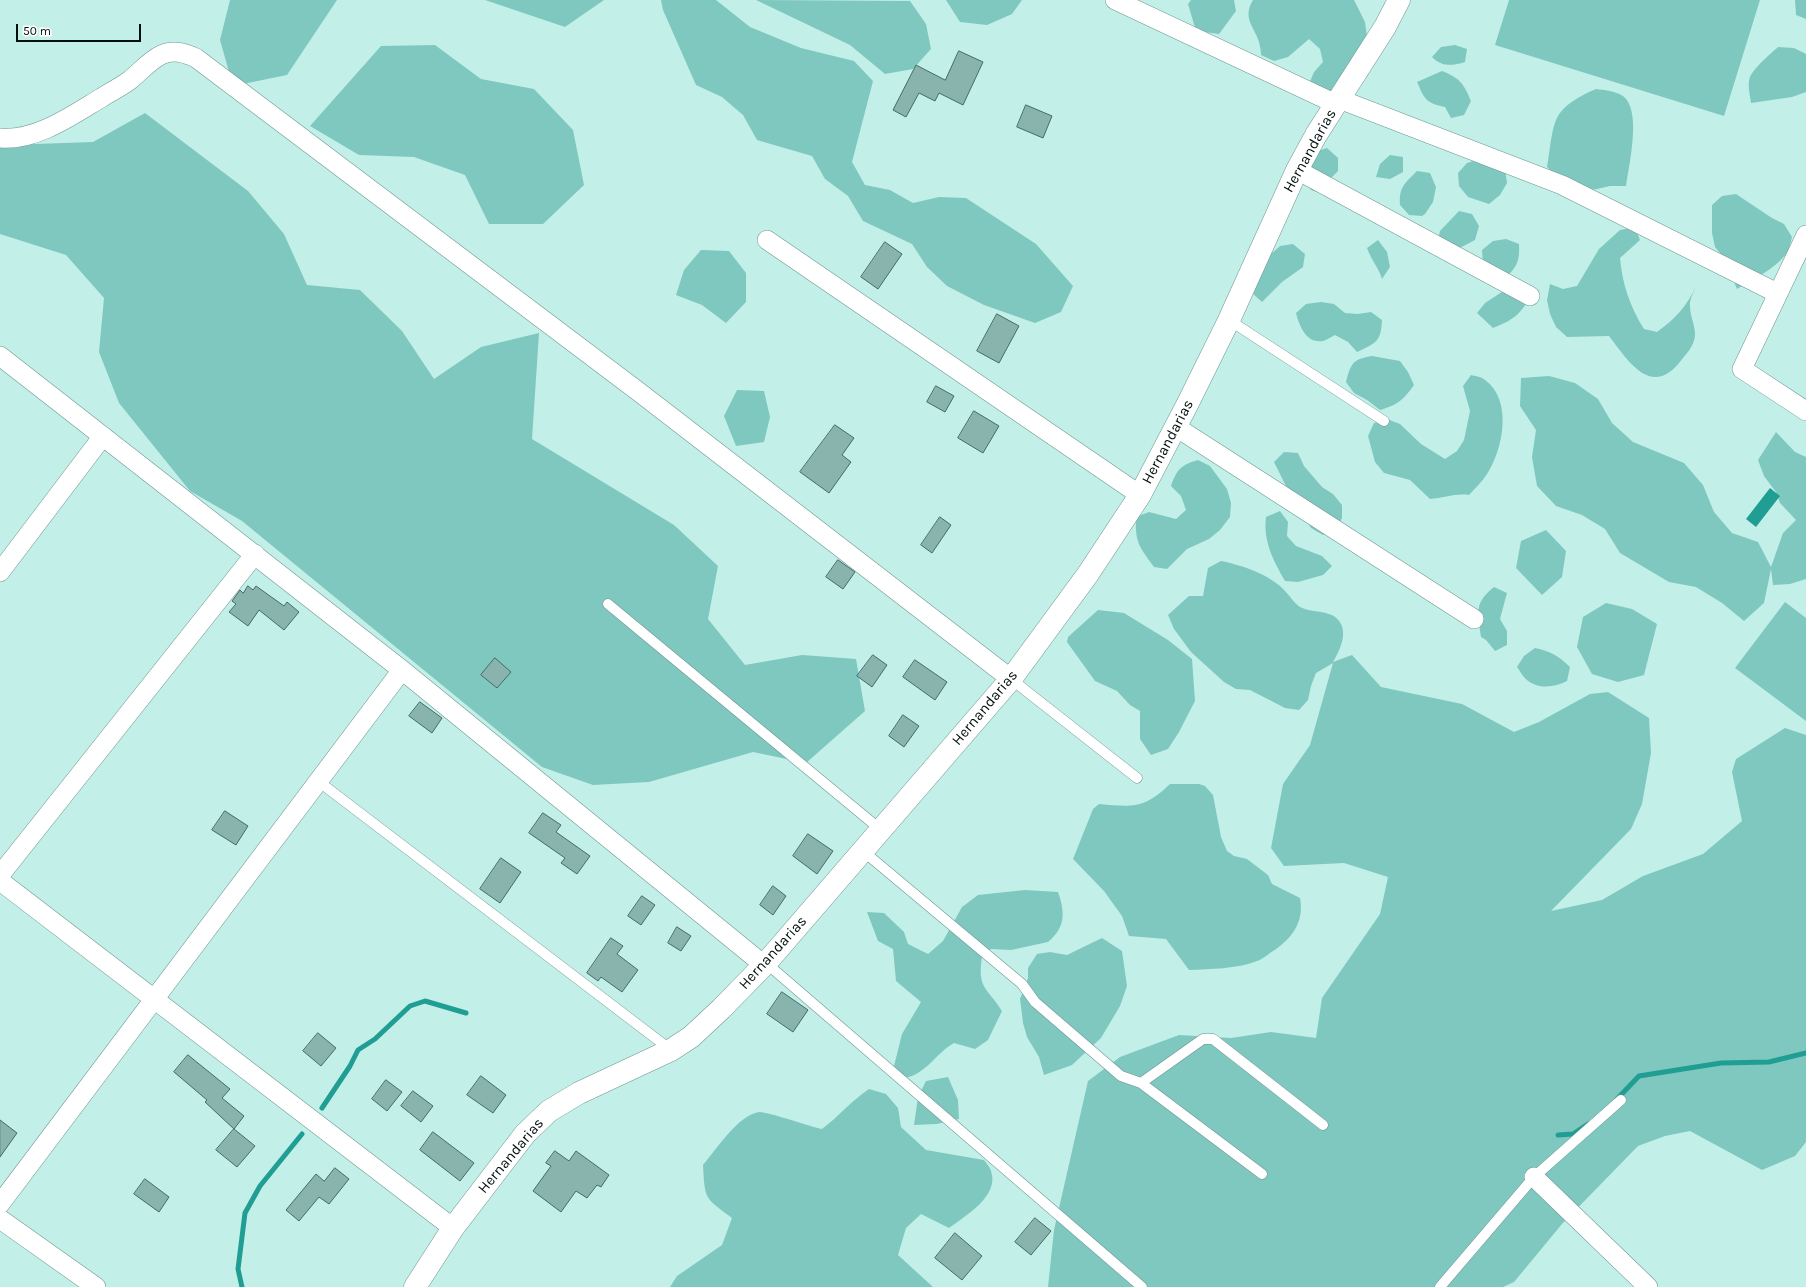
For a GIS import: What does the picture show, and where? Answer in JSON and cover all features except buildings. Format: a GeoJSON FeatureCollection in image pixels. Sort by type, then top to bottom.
{"type":"FeatureCollection","features":[{"type":"Feature","properties":{"kind":"street"},"geometry":{"type":"LineString","coordinates":[[1115,0],[1338,102],[1562,185],[1777,293]]}},
{"type":"Feature","properties":{"kind":"street","name":"Hernandarias"},"geometry":{"type":"LineString","coordinates":[[414,1287],[453,1228],[525,1134],[549,1111],[579,1093],[671,1050],[691,1036],[721,1010],[765,964],[1011,679],[1088,574],[1140,494],[1176,427],[1229,320],[1297,170],[1316,135],[1385,27],[1399,0]]}},
{"type":"Feature","properties":{"kind":"street"},"geometry":{"type":"LineString","coordinates":[[0,138],[30,135],[47,128],[129,81],[161,55],[172,52],[184,52],[196,58],[645,396],[1011,679]]}},
{"type":"Feature","properties":{"kind":"street"},"geometry":{"type":"LineString","coordinates":[[1297,170],[1530,296]]}},
{"type":"Feature","properties":{"kind":"street"},"geometry":{"type":"LineString","coordinates":[[1806,236],[1777,293],[1742,369],[1806,411]]}},
{"type":"Feature","properties":{"kind":"street"},"geometry":{"type":"LineString","coordinates":[[767,240],[1140,494]]}},
{"type":"Feature","properties":{"kind":"street"},"geometry":{"type":"LineString","coordinates":[[0,356],[402,670],[765,964]]}},
{"type":"Feature","properties":{"kind":"street"},"geometry":{"type":"LineString","coordinates":[[1176,427],[1474,619]]}},
{"type":"Feature","properties":{"kind":"street"},"geometry":{"type":"LineString","coordinates":[[0,572],[103,436]]}},
{"type":"Feature","properties":{"kind":"street"},"geometry":{"type":"LineString","coordinates":[[0,875],[255,554]]}},
{"type":"Feature","properties":{"kind":"street"},"geometry":{"type":"LineString","coordinates":[[0,1204],[153,998],[402,670]]}},
{"type":"Feature","properties":{"kind":"street"},"geometry":{"type":"LineString","coordinates":[[0,881],[453,1228]]}},
{"type":"Feature","properties":{"kind":"street"},"geometry":{"type":"LineString","coordinates":[[1534,1177],[1648,1287]]}},
{"type":"Feature","properties":{"kind":"street"},"geometry":{"type":"LineString","coordinates":[[0,1219],[96,1287]]}},
{"type":"Feature","properties":{"kind":"lane"},"geometry":{"type":"LineString","coordinates":[[1229,320],[1384,421]]}},
{"type":"Feature","properties":{"kind":"lane"},"geometry":{"type":"LineString","coordinates":[[608,604],[881,830]]}},
{"type":"Feature","properties":{"kind":"lane"},"geometry":{"type":"LineString","coordinates":[[1011,679],[1137,778]]}},
{"type":"Feature","properties":{"kind":"lane"},"geometry":{"type":"LineString","coordinates":[[318,781],[671,1050]]}},
{"type":"Feature","properties":{"kind":"lane"},"geometry":{"type":"LineString","coordinates":[[863,851],[1022,984],[1035,1002],[1121,1076],[1141,1083],[1262,1174]]}},
{"type":"Feature","properties":{"kind":"lane"},"geometry":{"type":"LineString","coordinates":[[765,964],[1142,1287]]}},
{"type":"Feature","properties":{"kind":"lane"},"geometry":{"type":"LineString","coordinates":[[1141,1083],[1203,1039],[1213,1039],[1323,1125]]}},
{"type":"Feature","properties":{"kind":"lane"},"geometry":{"type":"LineString","coordinates":[[1440,1287],[1534,1177],[1621,1100]]}},
{"type":"Feature","properties":{"kind":"shaded area"},"geometry":{"type":"Polygon","coordinates":[[[230,0],[337,0],[287,75],[233,86],[220,40],[230,0]]]}},
{"type":"Feature","properties":{"kind":"shaded area"},"geometry":{"type":"Polygon","coordinates":[[[485,0],[604,0],[565,27],[485,0]]]}},
{"type":"Feature","properties":{"kind":"shaded area"},"geometry":{"type":"Polygon","coordinates":[[[661,0],[716,0],[750,27],[801,48],[854,61],[873,81],[852,162],[865,185],[890,190],[913,203],[939,197],[966,198],[1036,244],[1073,286],[1061,312],[1035,323],[984,305],[947,286],[927,267],[912,244],[863,221],[848,196],[825,179],[812,156],[757,140],[743,115],[722,97],[696,85],[663,10],[661,0]]]}},
{"type":"Feature","properties":{"kind":"shaded area"},"geometry":{"type":"Polygon","coordinates":[[[756,0],[910,1],[926,24],[931,49],[913,69],[885,74],[850,45],[756,0]]]}},
{"type":"Feature","properties":{"kind":"shaded area"},"geometry":{"type":"Polygon","coordinates":[[[946,0],[1022,0],[1012,14],[987,25],[960,22],[946,0]]]}},
{"type":"Feature","properties":{"kind":"shaded area"},"geometry":{"type":"Polygon","coordinates":[[[1191,0],[1234,0],[1236,11],[1219,34],[1196,31],[1188,4],[1191,0]]]}},
{"type":"Feature","properties":{"kind":"shaded area"},"geometry":{"type":"Polygon","coordinates":[[[1253,0],[1354,0],[1365,22],[1367,37],[1325,103],[1309,84],[1314,72],[1323,62],[1320,49],[1309,39],[1288,57],[1274,61],[1261,55],[1259,42],[1249,17],[1250,6],[1253,0]]]}},
{"type":"Feature","properties":{"kind":"shaded area"},"geometry":{"type":"Polygon","coordinates":[[[1509,0],[1760,0],[1724,116],[1495,45],[1509,0]]]}},
{"type":"Feature","properties":{"kind":"shaded area"},"geometry":{"type":"Polygon","coordinates":[[[1795,0],[1806,0],[1806,19],[1796,15],[1795,0]]]}},
{"type":"Feature","properties":{"kind":"shaded area"},"geometry":{"type":"Polygon","coordinates":[[[435,45],[481,79],[534,89],[573,130],[584,185],[543,224],[489,224],[465,175],[414,157],[359,155],[310,126],[381,46],[435,45]]]}},
{"type":"Feature","properties":{"kind":"shaded area"},"geometry":{"type":"Polygon","coordinates":[[[1455,45],[1467,49],[1465,62],[1447,65],[1440,63],[1432,57],[1441,47],[1455,45]]]}},
{"type":"Feature","properties":{"kind":"shaded area"},"geometry":{"type":"Polygon","coordinates":[[[1778,47],[1794,48],[1806,54],[1806,92],[1792,97],[1751,103],[1749,87],[1750,77],[1759,65],[1778,47]]]}},
{"type":"Feature","properties":{"kind":"shaded area"},"geometry":{"type":"Polygon","coordinates":[[[1442,71],[1461,82],[1466,90],[1471,101],[1464,115],[1451,118],[1445,107],[1430,102],[1422,93],[1417,82],[1442,71]]]}},
{"type":"Feature","properties":{"kind":"shaded area"},"geometry":{"type":"Polygon","coordinates":[[[1596,89],[1620,94],[1629,103],[1632,113],[1633,138],[1626,186],[1610,186],[1583,191],[1557,177],[1547,167],[1553,131],[1560,113],[1563,109],[1581,96],[1596,89]]]}},
{"type":"Feature","properties":{"kind":"shaded area"},"geometry":{"type":"Polygon","coordinates":[[[145,113],[248,191],[284,234],[307,285],[360,290],[402,331],[434,379],[481,347],[539,333],[532,439],[674,525],[718,566],[708,619],[745,665],[802,655],[856,659],[865,711],[806,763],[753,752],[649,782],[593,785],[542,767],[242,521],[190,491],[119,403],[99,352],[104,298],[66,255],[0,234],[0,130],[35,144],[93,142],[145,113]]]}},
{"type":"Feature","properties":{"kind":"shaded area"},"geometry":{"type":"Polygon","coordinates":[[[1327,148],[1338,158],[1338,171],[1327,182],[1325,194],[1311,190],[1305,177],[1315,152],[1327,148]]]}},
{"type":"Feature","properties":{"kind":"shaded area"},"geometry":{"type":"Polygon","coordinates":[[[1390,155],[1403,157],[1403,172],[1390,179],[1376,177],[1380,164],[1390,155]]]}},
{"type":"Feature","properties":{"kind":"shaded area"},"geometry":{"type":"Polygon","coordinates":[[[1480,159],[1505,169],[1507,183],[1500,195],[1489,204],[1468,197],[1459,186],[1458,173],[1467,163],[1480,159]]]}},
{"type":"Feature","properties":{"kind":"shaded area"},"geometry":{"type":"Polygon","coordinates":[[[1417,171],[1430,173],[1436,187],[1433,202],[1422,216],[1409,215],[1400,205],[1400,194],[1403,186],[1417,171]]]}},
{"type":"Feature","properties":{"kind":"shaded area"},"geometry":{"type":"Polygon","coordinates":[[[1736,194],[1772,218],[1784,224],[1792,237],[1789,249],[1780,261],[1766,272],[1737,289],[1724,258],[1715,247],[1712,233],[1712,205],[1722,196],[1736,194]]]}},
{"type":"Feature","properties":{"kind":"shaded area"},"geometry":{"type":"Polygon","coordinates":[[[1459,211],[1472,214],[1479,226],[1475,240],[1450,253],[1436,250],[1440,231],[1459,211]]]}},
{"type":"Feature","properties":{"kind":"shaded area"},"geometry":{"type":"Polygon","coordinates":[[[1635,227],[1640,240],[1620,258],[1628,295],[1644,329],[1657,332],[1675,317],[1685,306],[1696,286],[1690,304],[1695,338],[1690,350],[1668,373],[1658,377],[1649,376],[1631,364],[1609,336],[1567,337],[1556,327],[1550,314],[1547,300],[1550,284],[1563,289],[1577,286],[1599,249],[1620,230],[1635,227]]]}},
{"type":"Feature","properties":{"kind":"shaded area"},"geometry":{"type":"Polygon","coordinates":[[[1506,239],[1519,244],[1519,256],[1514,269],[1501,282],[1483,265],[1482,250],[1493,241],[1506,239]]]}},
{"type":"Feature","properties":{"kind":"shaded area"},"geometry":{"type":"Polygon","coordinates":[[[1378,240],[1387,252],[1390,267],[1382,279],[1367,248],[1378,240]]]}},
{"type":"Feature","properties":{"kind":"shaded area"},"geometry":{"type":"Polygon","coordinates":[[[1293,244],[1305,254],[1303,267],[1282,282],[1262,302],[1252,293],[1270,255],[1280,246],[1293,244]]]}},
{"type":"Feature","properties":{"kind":"shaded area"},"geometry":{"type":"Polygon","coordinates":[[[701,250],[729,251],[746,273],[746,302],[726,323],[702,305],[676,295],[684,270],[701,250]]]}},
{"type":"Feature","properties":{"kind":"shaded area"},"geometry":{"type":"Polygon","coordinates":[[[1508,288],[1527,302],[1513,318],[1493,328],[1477,313],[1485,303],[1508,288]]]}},
{"type":"Feature","properties":{"kind":"shaded area"},"geometry":{"type":"Polygon","coordinates":[[[1321,302],[1334,304],[1345,313],[1358,314],[1371,312],[1382,320],[1379,337],[1373,344],[1357,352],[1348,342],[1335,335],[1323,341],[1312,340],[1301,328],[1296,313],[1306,304],[1321,302]]]}},
{"type":"Feature","properties":{"kind":"shaded area"},"geometry":{"type":"Polygon","coordinates":[[[1372,356],[1400,361],[1408,372],[1414,385],[1407,395],[1400,401],[1380,410],[1367,400],[1354,393],[1346,382],[1351,366],[1354,363],[1372,356]]]}},
{"type":"Feature","properties":{"kind":"shaded area"},"geometry":{"type":"Polygon","coordinates":[[[1471,375],[1484,379],[1494,389],[1502,412],[1501,439],[1493,464],[1481,482],[1469,495],[1454,495],[1430,499],[1410,480],[1384,473],[1375,462],[1368,436],[1374,423],[1387,419],[1400,424],[1421,444],[1445,459],[1457,451],[1464,440],[1470,411],[1463,386],[1471,375]]]}},
{"type":"Feature","properties":{"kind":"shaded area"},"geometry":{"type":"Polygon","coordinates":[[[1549,376],[1575,383],[1598,399],[1612,423],[1633,442],[1684,463],[1703,485],[1714,512],[1732,533],[1758,542],[1771,567],[1783,533],[1796,520],[1780,503],[1776,492],[1764,476],[1758,460],[1776,432],[1795,452],[1806,457],[1806,579],[1790,584],[1773,585],[1771,569],[1764,603],[1744,621],[1722,603],[1696,587],[1669,582],[1620,553],[1605,529],[1582,515],[1556,506],[1537,486],[1532,457],[1536,430],[1520,406],[1521,378],[1549,376]]]}},
{"type":"Feature","properties":{"kind":"shaded area"},"geometry":{"type":"Polygon","coordinates":[[[737,390],[764,391],[770,417],[764,442],[736,446],[724,416],[737,390]]]}},
{"type":"Feature","properties":{"kind":"shaded area"},"geometry":{"type":"Polygon","coordinates":[[[1284,452],[1298,453],[1304,466],[1322,487],[1333,494],[1342,505],[1342,518],[1336,531],[1323,535],[1311,528],[1287,488],[1274,462],[1284,452]]]}},
{"type":"Feature","properties":{"kind":"shaded area"},"geometry":{"type":"Polygon","coordinates":[[[1198,460],[1210,466],[1227,489],[1231,503],[1230,517],[1220,530],[1209,539],[1187,549],[1167,569],[1154,567],[1137,539],[1136,517],[1149,512],[1176,519],[1186,510],[1181,496],[1171,486],[1175,475],[1180,468],[1198,460]]]}},
{"type":"Feature","properties":{"kind":"shaded area"},"geometry":{"type":"Polygon","coordinates":[[[1770,488],[1780,496],[1756,527],[1746,519],[1770,488]]]}},
{"type":"Feature","properties":{"kind":"shaded area"},"geometry":{"type":"Polygon","coordinates":[[[1280,511],[1288,522],[1287,536],[1296,546],[1322,556],[1332,566],[1323,575],[1298,582],[1285,581],[1270,550],[1265,526],[1266,517],[1280,511]]]}},
{"type":"Feature","properties":{"kind":"shaded area"},"geometry":{"type":"Polygon","coordinates":[[[1546,530],[1566,551],[1562,577],[1542,595],[1516,568],[1521,541],[1546,530]]]}},
{"type":"Feature","properties":{"kind":"shaded area"},"geometry":{"type":"Polygon","coordinates":[[[1221,561],[1247,568],[1272,580],[1302,608],[1334,616],[1341,624],[1343,629],[1343,639],[1340,649],[1333,662],[1352,655],[1381,687],[1462,704],[1514,732],[1539,722],[1590,694],[1608,692],[1649,718],[1651,753],[1642,804],[1631,829],[1551,911],[1602,900],[1643,876],[1703,854],[1742,821],[1732,772],[1736,759],[1785,728],[1806,735],[1806,1142],[1795,1156],[1762,1170],[1690,1131],[1665,1136],[1638,1146],[1562,1224],[1514,1282],[1503,1287],[1048,1287],[1054,1230],[1088,1081],[1120,1057],[1179,1035],[1231,1038],[1271,1032],[1316,1038],[1322,998],[1380,914],[1388,877],[1344,863],[1284,866],[1271,848],[1283,784],[1310,745],[1333,663],[1316,673],[1308,700],[1299,710],[1285,708],[1250,690],[1236,689],[1224,682],[1191,652],[1174,629],[1168,615],[1189,596],[1203,596],[1208,568],[1221,561]]]}},
{"type":"Feature","properties":{"kind":"shaded area"},"geometry":{"type":"Polygon","coordinates":[[[1494,587],[1507,593],[1500,619],[1507,631],[1507,645],[1495,651],[1486,640],[1481,637],[1478,615],[1480,604],[1487,593],[1494,587]]]}},
{"type":"Feature","properties":{"kind":"shaded area"},"geometry":{"type":"Polygon","coordinates":[[[1785,602],[1806,618],[1806,721],[1735,668],[1785,602]]]}},
{"type":"Feature","properties":{"kind":"shaded area"},"geometry":{"type":"Polygon","coordinates":[[[1606,603],[1632,609],[1657,624],[1644,675],[1618,682],[1592,674],[1577,647],[1583,617],[1606,603]]]}},
{"type":"Feature","properties":{"kind":"shaded area"},"geometry":{"type":"Polygon","coordinates":[[[1098,610],[1124,613],[1168,640],[1192,659],[1195,701],[1179,732],[1168,749],[1151,755],[1140,739],[1140,711],[1130,705],[1117,691],[1095,681],[1067,642],[1068,637],[1098,610]]]}},
{"type":"Feature","properties":{"kind":"shaded area"},"geometry":{"type":"Polygon","coordinates":[[[1535,648],[1554,654],[1570,667],[1567,681],[1552,686],[1542,686],[1532,683],[1523,676],[1517,667],[1524,656],[1535,648]]]}},
{"type":"Feature","properties":{"kind":"shaded area"},"geometry":{"type":"Polygon","coordinates":[[[1170,784],[1199,784],[1205,786],[1213,795],[1221,837],[1227,851],[1234,856],[1247,859],[1268,875],[1272,884],[1300,898],[1301,907],[1298,923],[1290,937],[1260,960],[1249,964],[1232,967],[1189,970],[1166,939],[1129,936],[1122,916],[1104,891],[1073,859],[1093,809],[1099,804],[1130,806],[1138,804],[1153,798],[1170,784]]]}},
{"type":"Feature","properties":{"kind":"shaded area"},"geometry":{"type":"Polygon","coordinates":[[[1025,890],[1058,892],[1063,913],[1061,925],[1058,931],[1048,942],[1011,950],[991,949],[982,957],[982,982],[1002,1011],[988,1040],[975,1049],[954,1043],[917,1074],[902,1078],[894,1066],[902,1034],[921,1002],[896,981],[893,949],[878,941],[867,912],[884,913],[904,932],[908,944],[928,954],[943,941],[962,907],[978,895],[1025,890]]]}},
{"type":"Feature","properties":{"kind":"shaded area"},"geometry":{"type":"Polygon","coordinates":[[[1102,938],[1122,951],[1127,986],[1120,1006],[1101,1038],[1072,1065],[1044,1075],[1039,1057],[1027,1037],[1023,1023],[1020,999],[1028,978],[1028,968],[1037,954],[1050,952],[1067,955],[1102,938]]]}},
{"type":"Feature","properties":{"kind":"shaded area"},"geometry":{"type":"Polygon","coordinates":[[[948,1077],[958,1100],[959,1119],[937,1124],[914,1125],[918,1097],[926,1081],[948,1077]]]}},
{"type":"Feature","properties":{"kind":"shaded area"},"geometry":{"type":"Polygon","coordinates":[[[869,1089],[886,1094],[898,1108],[901,1127],[926,1150],[984,1160],[991,1171],[992,1180],[986,1197],[972,1211],[949,1228],[921,1214],[906,1228],[898,1255],[933,1287],[670,1287],[677,1276],[722,1245],[732,1218],[716,1206],[708,1197],[704,1185],[703,1165],[735,1126],[743,1119],[751,1115],[763,1112],[822,1129],[869,1089]]]}},
{"type":"Feature","properties":{"kind":"waterway"},"geometry":{"type":"LineString","coordinates":[[322,1108],[350,1066],[358,1050],[375,1039],[410,1006],[425,1001],[466,1013]]}},
{"type":"Feature","properties":{"kind":"waterway"},"geometry":{"type":"LineString","coordinates":[[1617,1099],[1639,1076],[1721,1063],[1769,1062],[1806,1053]]}},
{"type":"Feature","properties":{"kind":"waterway"},"geometry":{"type":"LineString","coordinates":[[1558,1135],[1573,1134],[1588,1124]]}},
{"type":"Feature","properties":{"kind":"waterway"},"geometry":{"type":"LineString","coordinates":[[242,1287],[238,1269],[245,1213],[260,1186],[302,1134]]}}]}
